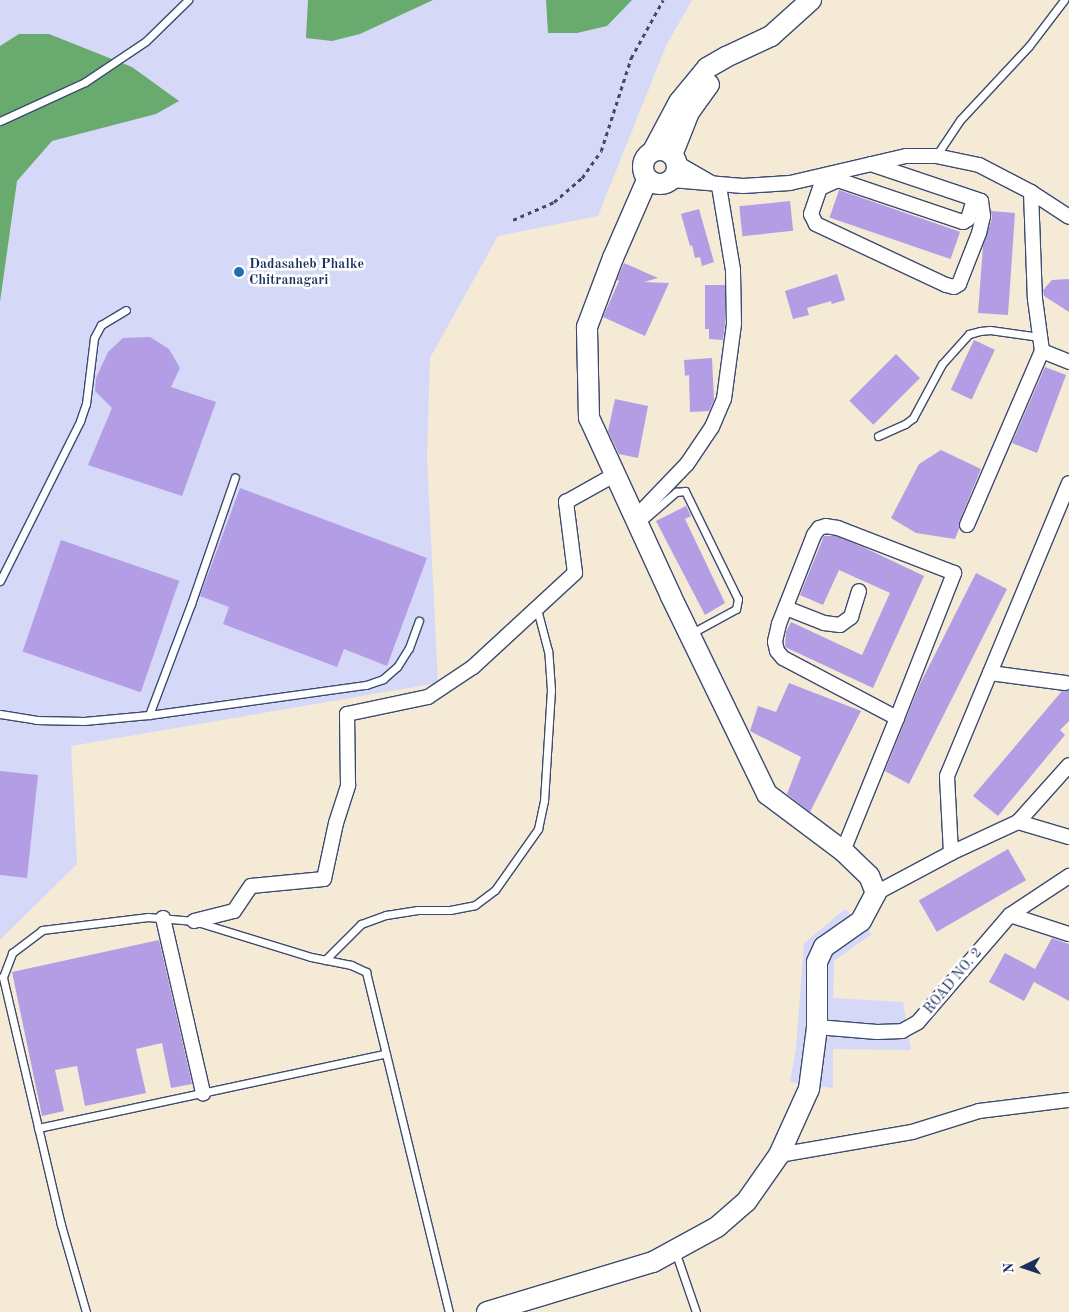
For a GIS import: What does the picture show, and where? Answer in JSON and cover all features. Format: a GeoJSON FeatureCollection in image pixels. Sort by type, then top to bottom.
{"type":"FeatureCollection","features":[{"type":"Feature","properties":{"kind":"street"},"geometry":{"type":"LineString","coordinates":[[811,0],[772,36],[707,68],[694,82],[679,102],[669,162],[660,185],[648,180],[642,167],[644,160],[669,162],[716,185],[790,184],[906,156],[936,156],[979,165],[1031,192],[1069,217]]}},
{"type":"Feature","properties":{"kind":"street"},"geometry":{"type":"LineString","coordinates":[[871,164],[974,199],[981,202],[983,206],[979,232],[959,284],[954,287],[816,224],[811,214],[820,188],[838,180],[963,222],[968,219],[974,199]]}},
{"type":"Feature","properties":{"kind":"street"},"geometry":{"type":"LineString","coordinates":[[648,180],[613,258],[587,327],[589,418],[767,794],[843,851],[869,876],[876,893]]}},
{"type":"Feature","properties":{"kind":"street"},"geometry":{"type":"LineString","coordinates":[[637,521],[687,464],[712,427],[724,399],[734,324],[733,270],[716,185]]}},
{"type":"Feature","properties":{"kind":"street"},"geometry":{"type":"LineString","coordinates":[[966,525],[1042,351],[1035,299],[1031,192]]}},
{"type":"Feature","properties":{"kind":"street"},"geometry":{"type":"LineString","coordinates":[[1042,351],[1069,362]]}},
{"type":"Feature","properties":{"kind":"street"},"geometry":{"type":"LineString","coordinates":[[194,921],[234,911],[251,886],[324,879],[336,823],[348,784],[347,714],[428,697],[473,667],[575,573],[566,502],[616,474]]}},
{"type":"Feature","properties":{"kind":"street"},"geometry":{"type":"LineString","coordinates":[[951,853],[947,776],[1069,483]]}},
{"type":"Feature","properties":{"kind":"street"},"geometry":{"type":"LineString","coordinates":[[843,851],[954,573],[848,532],[826,526],[819,528],[814,535],[786,608],[775,642],[777,651],[783,658],[896,718]]}},
{"type":"Feature","properties":{"kind":"street"},"geometry":{"type":"LineString","coordinates":[[786,608],[824,623],[840,625],[851,617],[859,591]]}},
{"type":"Feature","properties":{"kind":"street"},"geometry":{"type":"LineString","coordinates":[[990,673],[1065,682]]}},
{"type":"Feature","properties":{"kind":"street"},"geometry":{"type":"LineString","coordinates":[[487,1312],[653,1262],[716,1227],[746,1202],[779,1155],[809,1089],[817,1027],[817,962],[824,947],[861,921],[876,893],[951,853],[1018,822],[1069,764]]}},
{"type":"Feature","properties":{"kind":"street"},"geometry":{"type":"LineString","coordinates":[[1018,822],[1069,837]]}},
{"type":"Feature","properties":{"kind":"street","name":"ROAD NO. 2"},"geometry":{"type":"LineString","coordinates":[[817,1027],[877,1032],[902,1031],[918,1022],[1010,915],[1069,876]]}},
{"type":"Feature","properties":{"kind":"street"},"geometry":{"type":"LineString","coordinates":[[1010,915],[1069,934]]}},
{"type":"Feature","properties":{"kind":"street"},"geometry":{"type":"LineString","coordinates":[[163,918],[203,1093]]}},
{"type":"Feature","properties":{"kind":"street"},"geometry":{"type":"LineString","coordinates":[[779,1155],[912,1132],[979,1111],[1069,1100]]}},
{"type":"Feature","properties":{"kind":"lane"},"geometry":{"type":"LineString","coordinates":[[0,121],[85,82],[146,41],[188,0]]}},
{"type":"Feature","properties":{"kind":"lane"},"geometry":{"type":"LineString","coordinates":[[936,156],[960,120],[1029,46],[1064,0]]}},
{"type":"Feature","properties":{"kind":"lane"},"geometry":{"type":"LineString","coordinates":[[0,581],[80,422],[87,395],[94,338],[101,325],[126,310]]}},
{"type":"Feature","properties":{"kind":"lane"},"geometry":{"type":"LineString","coordinates":[[878,436],[914,418],[942,364],[969,334],[980,330],[990,330],[1040,337]]}},
{"type":"Feature","properties":{"kind":"lane"},"geometry":{"type":"LineString","coordinates":[[150,714],[188,613],[235,477]]}},
{"type":"Feature","properties":{"kind":"lane"},"geometry":{"type":"LineString","coordinates":[[637,521],[676,492],[685,491],[738,598],[736,609],[690,634]]}},
{"type":"Feature","properties":{"kind":"lane"},"geometry":{"type":"LineString","coordinates":[[325,960],[361,924],[386,915],[418,910],[450,910],[475,905],[495,890],[538,829],[544,801],[551,690],[548,651],[537,609]]}},
{"type":"Feature","properties":{"kind":"lane"},"geometry":{"type":"LineString","coordinates":[[0,714],[36,720],[84,721],[366,685],[383,679],[397,667],[409,648],[419,622]]}},
{"type":"Feature","properties":{"kind":"lane"},"geometry":{"type":"LineString","coordinates":[[86,1312],[61,1225],[3,977],[12,953],[42,930],[148,917],[194,921],[325,960],[352,965],[366,972],[384,1054],[449,1312]]}},
{"type":"Feature","properties":{"kind":"lane"},"geometry":{"type":"LineString","coordinates":[[38,1128],[384,1054]]}},
{"type":"Feature","properties":{"kind":"lane"},"geometry":{"type":"LineString","coordinates":[[675,1250],[696,1312]]}},
{"type":"Feature","properties":{"kind":"path"},"geometry":{"type":"LineString","coordinates":[[513,220],[554,202],[582,178],[601,151],[632,58],[663,0]]}},
{"type":"Feature","properties":{"kind":"shaded area","name":"Dadasaheb Phalke Chitranagari"},"geometry":{"type":"Polygon","coordinates":[[[0,0],[692,0],[666,46],[598,216],[498,236],[430,358],[427,459],[438,683],[71,746],[77,864],[0,940],[0,0]]]}},
{"type":"Feature","properties":{"kind":"shaded area"},"geometry":{"type":"Polygon","coordinates":[[[845,909],[872,934],[834,961],[833,998],[903,1002],[911,1050],[833,1049],[833,1088],[790,1082],[796,1048],[804,943],[845,909]]]}},
{"type":"Feature","properties":{"kind":"green space"},"geometry":{"type":"Polygon","coordinates":[[[308,0],[433,0],[360,34],[332,41],[306,38],[308,0]]]}},
{"type":"Feature","properties":{"kind":"green space"},"geometry":{"type":"Polygon","coordinates":[[[546,0],[632,0],[607,26],[577,33],[548,33],[546,0]]]}},
{"type":"Feature","properties":{"kind":"green space"},"geometry":{"type":"Polygon","coordinates":[[[19,34],[49,34],[132,67],[179,101],[156,114],[52,141],[17,181],[0,302],[0,46],[19,34]]]}},
{"type":"Feature","properties":{"kind":"building"},"geometry":{"type":"Polygon","coordinates":[[[839,190],[960,232],[951,259],[830,217],[839,190]]]}},
{"type":"Feature","properties":{"kind":"building"},"geometry":{"type":"Polygon","coordinates":[[[790,201],[793,231],[742,236],[739,206],[790,201]]]}},
{"type":"Feature","properties":{"kind":"building"},"geometry":{"type":"Polygon","coordinates":[[[699,209],[714,262],[702,266],[700,257],[695,258],[692,245],[690,246],[681,214],[699,209]]]}},
{"type":"Feature","properties":{"kind":"building"},"geometry":{"type":"Polygon","coordinates":[[[991,211],[1015,213],[1008,315],[978,313],[983,246],[992,218],[991,211]]]}},
{"type":"Feature","properties":{"kind":"building"},"geometry":{"type":"Polygon","coordinates":[[[624,263],[658,278],[644,282],[669,283],[645,336],[603,317],[619,281],[617,280],[624,263]]]}},
{"type":"Feature","properties":{"kind":"building"},"geometry":{"type":"Polygon","coordinates":[[[837,274],[845,300],[832,304],[831,301],[807,308],[809,315],[793,319],[785,291],[837,274]]]}},
{"type":"Feature","properties":{"kind":"building"},"geometry":{"type":"Polygon","coordinates":[[[1069,279],[1069,312],[1044,296],[1043,290],[1052,280],[1069,279]]]}},
{"type":"Feature","properties":{"kind":"building"},"geometry":{"type":"Polygon","coordinates":[[[705,285],[725,285],[723,340],[709,339],[709,329],[705,329],[705,285]]]}},
{"type":"Feature","properties":{"kind":"building"},"geometry":{"type":"Polygon","coordinates":[[[150,337],[169,349],[180,368],[171,387],[216,402],[182,496],[88,465],[112,408],[95,391],[96,378],[108,352],[123,338],[150,337]]]}},
{"type":"Feature","properties":{"kind":"building"},"geometry":{"type":"Polygon","coordinates":[[[974,340],[995,350],[972,400],[951,390],[974,340]]]}},
{"type":"Feature","properties":{"kind":"building"},"geometry":{"type":"Polygon","coordinates":[[[896,354],[920,378],[873,425],[849,401],[896,354]]]}},
{"type":"Feature","properties":{"kind":"building"},"geometry":{"type":"Polygon","coordinates":[[[712,358],[714,400],[709,411],[690,412],[689,375],[685,376],[684,360],[712,358]]]}},
{"type":"Feature","properties":{"kind":"building"},"geometry":{"type":"Polygon","coordinates":[[[1045,367],[1066,375],[1037,453],[1012,443],[1045,367]]]}},
{"type":"Feature","properties":{"kind":"building"},"geometry":{"type":"Polygon","coordinates":[[[615,399],[648,406],[638,458],[619,454],[608,431],[615,399]]]}},
{"type":"Feature","properties":{"kind":"building"},"geometry":{"type":"Polygon","coordinates":[[[941,450],[981,469],[959,522],[959,529],[955,539],[916,533],[891,518],[919,464],[941,450]]]}},
{"type":"Feature","properties":{"kind":"building"},"geometry":{"type":"Polygon","coordinates":[[[240,488],[427,558],[387,666],[344,649],[337,667],[223,624],[229,607],[200,596],[240,488]]]}},
{"type":"Feature","properties":{"kind":"building"},"geometry":{"type":"Polygon","coordinates":[[[686,506],[691,516],[685,519],[725,603],[705,615],[656,521],[686,506]]]}},
{"type":"Feature","properties":{"kind":"building"},"geometry":{"type":"Polygon","coordinates":[[[824,536],[836,536],[924,576],[873,688],[785,647],[786,632],[791,622],[862,655],[890,593],[839,570],[823,605],[800,595],[824,536]]]}},
{"type":"Feature","properties":{"kind":"building"},"geometry":{"type":"Polygon","coordinates":[[[61,540],[179,581],[141,692],[23,652],[61,540]]]}},
{"type":"Feature","properties":{"kind":"building"},"geometry":{"type":"Polygon","coordinates":[[[976,573],[1007,589],[909,784],[885,771],[920,684],[976,573]]]}},
{"type":"Feature","properties":{"kind":"building"},"geometry":{"type":"Polygon","coordinates":[[[789,683],[861,711],[810,812],[787,794],[801,757],[750,731],[758,706],[776,712],[789,683]]]}},
{"type":"Feature","properties":{"kind":"building"},"geometry":{"type":"Polygon","coordinates":[[[1062,691],[1069,691],[1069,721],[1060,730],[1065,735],[998,816],[973,796],[1062,691]]]}},
{"type":"Feature","properties":{"kind":"building"},"geometry":{"type":"Polygon","coordinates":[[[0,771],[38,775],[27,878],[0,875],[0,771]]]}},
{"type":"Feature","properties":{"kind":"building"},"geometry":{"type":"Polygon","coordinates":[[[1008,849],[1026,880],[937,932],[919,900],[1008,849]]]}},
{"type":"Feature","properties":{"kind":"building"},"geometry":{"type":"Polygon","coordinates":[[[1052,938],[1069,944],[1069,1001],[1034,982],[1024,1001],[989,982],[1005,953],[1035,969],[1052,938]]]}},
{"type":"Feature","properties":{"kind":"building"},"geometry":{"type":"Polygon","coordinates":[[[159,940],[192,1084],[171,1088],[162,1043],[136,1049],[146,1093],[85,1106],[77,1066],[55,1070],[64,1111],[42,1116],[12,972],[159,940]]]}},
{"type":"Feature","properties":{"kind":"place","name":"Dadasaheb Phalke Chitranagari"},"geometry":{"type":"Point","coordinates":[239,272]}}]}
